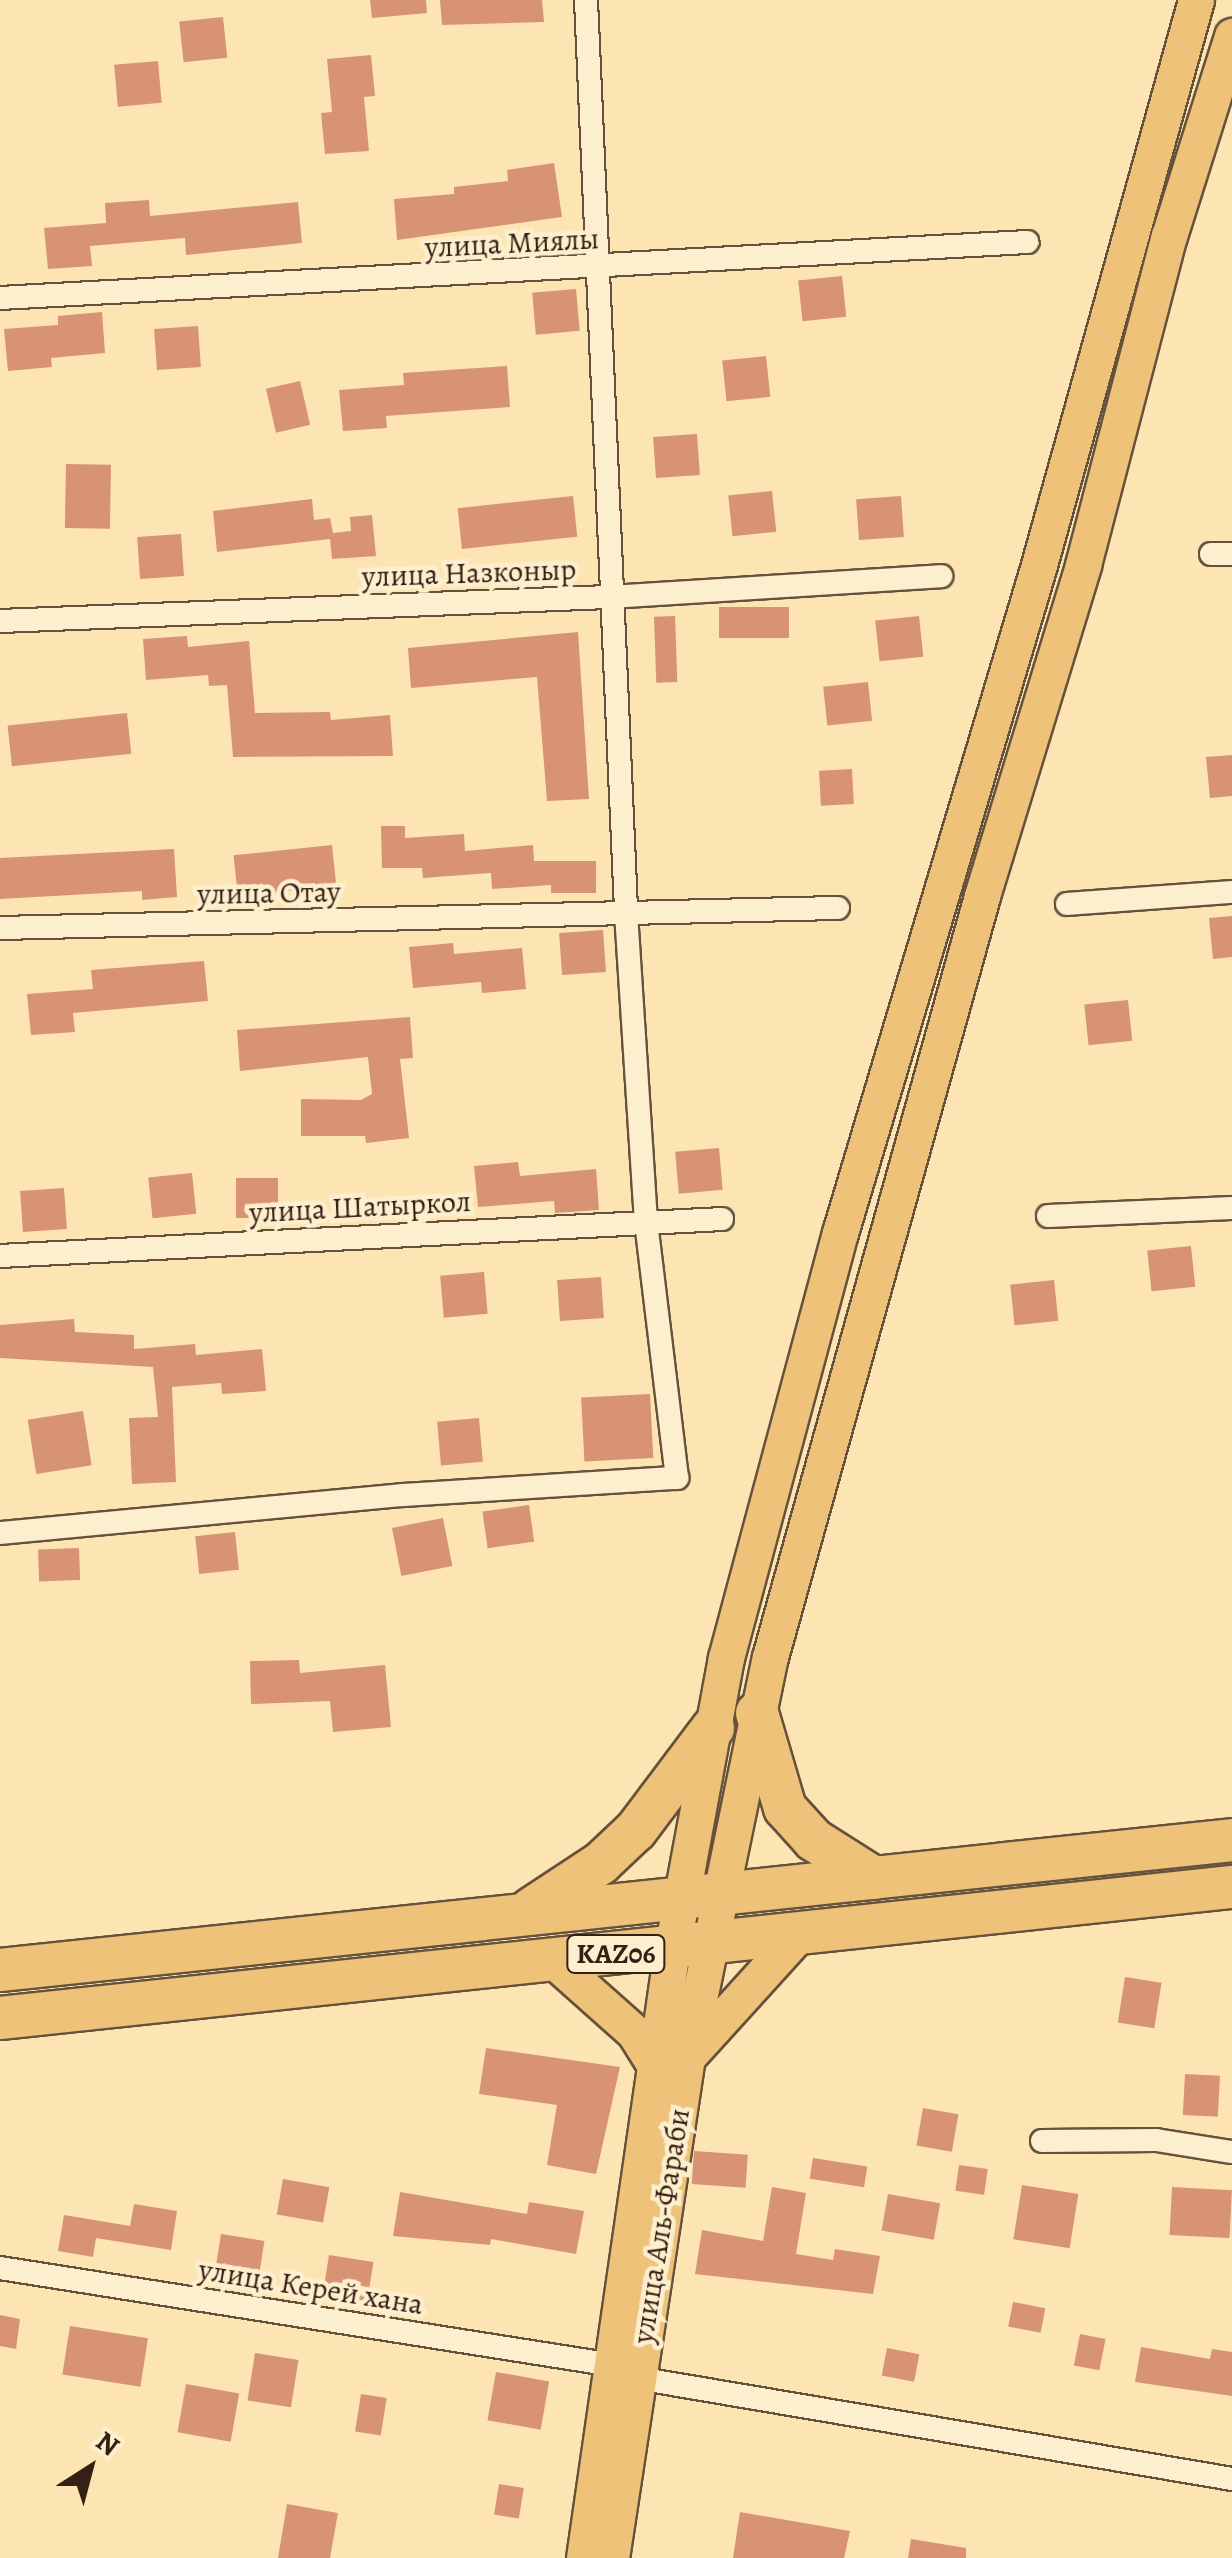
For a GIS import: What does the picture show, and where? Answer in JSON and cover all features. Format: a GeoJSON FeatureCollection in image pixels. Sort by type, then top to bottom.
{"type":"FeatureCollection","features":[{"type":"Feature","properties":{"kind":"highway"},"geometry":{"type":"LineString","coordinates":[[757,1714],[768,1768],[786,1808],[814,1840],[874,1878]]}},
{"type":"Feature","properties":{"kind":"highway"},"geometry":{"type":"LineString","coordinates":[[520,1915],[624,1841],[713,1728]]}},
{"type":"Feature","properties":{"kind":"highway","name":"KАZ06"},"geometry":{"type":"LineString","coordinates":[[0,1970],[1232,1840]]}},
{"type":"Feature","properties":{"kind":"highway","name":"KАZ06"},"geometry":{"type":"LineString","coordinates":[[0,2018],[1232,1886]]}},
{"type":"Feature","properties":{"kind":"main road"},"geometry":{"type":"LineString","coordinates":[[700,1896],[713,1728],[840,1232],[1039,565],[1196,0]]}},
{"type":"Feature","properties":{"kind":"main road"},"geometry":{"type":"LineString","coordinates":[[700,1896],[757,1714],[982,896],[1083,565],[1169,236],[1232,36]]}},
{"type":"Feature","properties":{"kind":"main road","name":"улица Аль-Фараби"},"geometry":{"type":"LineString","coordinates":[[584,2558],[625,2372],[700,1896]]}},
{"type":"Feature","properties":{"kind":"main road"},"geometry":{"type":"LineString","coordinates":[[554,1961],[672,2063],[798,1935]]}},
{"type":"Feature","properties":{"kind":"main road","name":"улица Аль-Фараби"},"geometry":{"type":"LineString","coordinates":[[611,2558],[625,2372]]}},
{"type":"Feature","properties":{"kind":"street"},"geometry":{"type":"LineString","coordinates":[[0,1533],[403,1495],[678,1478],[646,1222],[626,909],[609,597],[586,0]]}},
{"type":"Feature","properties":{"kind":"street","name":"улица Миялы"},"geometry":{"type":"LineString","coordinates":[[0,298],[595,269],[1027,242]]}},
{"type":"Feature","properties":{"kind":"street","name":"улица Назконыр"},"geometry":{"type":"LineString","coordinates":[[0,620],[609,597],[941,576]]}},
{"type":"Feature","properties":{"kind":"street"},"geometry":{"type":"LineString","coordinates":[[1067,904],[1232,892]]}},
{"type":"Feature","properties":{"kind":"street","name":"улица Отау"},"geometry":{"type":"LineString","coordinates":[[0,928],[539,918],[626,909],[838,908]]}},
{"type":"Feature","properties":{"kind":"street"},"geometry":{"type":"LineString","coordinates":[[1048,1216],[1232,1208]]}},
{"type":"Feature","properties":{"kind":"street","name":"улица Шатыркол"},"geometry":{"type":"LineString","coordinates":[[0,1256],[722,1219]]}},
{"type":"Feature","properties":{"kind":"street"},"geometry":{"type":"LineString","coordinates":[[1042,2142],[1156,2140],[1232,2152]]}},
{"type":"Feature","properties":{"kind":"street","name":"улица Керей хана"},"geometry":{"type":"LineString","coordinates":[[0,2268],[1232,2479]]}},
{"type":"Feature","properties":{"kind":"building"},"geometry":{"type":"Polygon","coordinates":[[[370,0],[426,0],[427,13],[372,18],[370,0]]]}},
{"type":"Feature","properties":{"kind":"building"},"geometry":{"type":"Polygon","coordinates":[[[440,0],[542,0],[544,22],[442,25],[440,0]]]}},
{"type":"Feature","properties":{"kind":"building"},"geometry":{"type":"Polygon","coordinates":[[[223,17],[227,58],[184,62],[179,22],[223,17]]]}},
{"type":"Feature","properties":{"kind":"building"},"geometry":{"type":"Polygon","coordinates":[[[371,55],[375,96],[364,97],[369,151],[325,154],[321,113],[332,112],[327,59],[371,55]]]}},
{"type":"Feature","properties":{"kind":"building"},"geometry":{"type":"Polygon","coordinates":[[[158,61],[162,103],[118,107],[114,65],[158,61]]]}},
{"type":"Feature","properties":{"kind":"building"},"geometry":{"type":"Polygon","coordinates":[[[554,163],[562,217],[397,240],[394,199],[454,194],[454,187],[508,181],[507,170],[554,163]]]}},
{"type":"Feature","properties":{"kind":"building"},"geometry":{"type":"Polygon","coordinates":[[[149,200],[150,216],[298,202],[302,243],[186,255],[185,238],[90,246],[92,266],[48,269],[44,228],[106,223],[105,203],[149,200]]]}},
{"type":"Feature","properties":{"kind":"building"},"geometry":{"type":"Polygon","coordinates":[[[842,276],[846,317],[803,321],[798,281],[842,276]]]}},
{"type":"Feature","properties":{"kind":"building"},"geometry":{"type":"Polygon","coordinates":[[[576,289],[580,331],[536,335],[532,293],[576,289]]]}},
{"type":"Feature","properties":{"kind":"building"},"geometry":{"type":"Polygon","coordinates":[[[102,312],[105,353],[51,358],[52,367],[8,371],[4,329],[58,325],[58,316],[102,312]]]}},
{"type":"Feature","properties":{"kind":"building"},"geometry":{"type":"Polygon","coordinates":[[[198,326],[201,367],[157,370],[154,329],[198,326]]]}},
{"type":"Feature","properties":{"kind":"building"},"geometry":{"type":"Polygon","coordinates":[[[766,356],[770,397],[727,401],[722,361],[766,356]]]}},
{"type":"Feature","properties":{"kind":"building"},"geometry":{"type":"Polygon","coordinates":[[[507,366],[510,407],[386,416],[387,428],[343,431],[339,390],[404,385],[403,373],[507,366]]]}},
{"type":"Feature","properties":{"kind":"building"},"geometry":{"type":"Polygon","coordinates":[[[300,381],[310,425],[276,433],[266,389],[300,381]]]}},
{"type":"Feature","properties":{"kind":"building"},"geometry":{"type":"Polygon","coordinates":[[[697,434],[700,475],[656,478],[653,437],[697,434]]]}},
{"type":"Feature","properties":{"kind":"building"},"geometry":{"type":"Polygon","coordinates":[[[66,464],[111,465],[110,529],[65,528],[66,464]]]}},
{"type":"Feature","properties":{"kind":"building"},"geometry":{"type":"Polygon","coordinates":[[[772,491],[776,532],[733,536],[728,496],[772,491]]]}},
{"type":"Feature","properties":{"kind":"building"},"geometry":{"type":"Polygon","coordinates":[[[573,496],[577,537],[462,549],[458,508],[573,496]]]}},
{"type":"Feature","properties":{"kind":"building"},"geometry":{"type":"Polygon","coordinates":[[[901,496],[904,537],[859,540],[856,499],[901,496]]]}},
{"type":"Feature","properties":{"kind":"building"},"geometry":{"type":"Polygon","coordinates":[[[312,499],[314,520],[330,518],[333,533],[351,531],[350,517],[372,515],[376,556],[332,559],[330,539],[217,552],[213,511],[312,499]]]}},
{"type":"Feature","properties":{"kind":"building"},"geometry":{"type":"Polygon","coordinates":[[[181,534],[184,576],[140,579],[137,537],[181,534]]]}},
{"type":"Feature","properties":{"kind":"building"},"geometry":{"type":"Polygon","coordinates":[[[719,607],[789,607],[789,638],[719,638],[719,607]]]}},
{"type":"Feature","properties":{"kind":"building"},"geometry":{"type":"Polygon","coordinates":[[[675,616],[677,682],[656,683],[654,617],[675,616]]]}},
{"type":"Feature","properties":{"kind":"building"},"geometry":{"type":"Polygon","coordinates":[[[919,616],[923,657],[880,661],[875,621],[919,616]]]}},
{"type":"Feature","properties":{"kind":"building"},"geometry":{"type":"Polygon","coordinates":[[[578,632],[589,799],[547,801],[537,677],[411,688],[408,648],[578,632]]]}},
{"type":"Feature","properties":{"kind":"building"},"geometry":{"type":"Polygon","coordinates":[[[187,636],[188,647],[249,641],[255,713],[330,712],[331,720],[390,715],[393,756],[233,757],[227,685],[209,686],[208,675],[146,680],[143,639],[187,636]]]}},
{"type":"Feature","properties":{"kind":"building"},"geometry":{"type":"Polygon","coordinates":[[[868,682],[872,721],[827,725],[823,687],[868,682]]]}},
{"type":"Feature","properties":{"kind":"building"},"geometry":{"type":"Polygon","coordinates":[[[127,713],[131,754],[12,766],[8,726],[127,713]]]}},
{"type":"Feature","properties":{"kind":"building"},"geometry":{"type":"Polygon","coordinates":[[[1232,755],[1232,796],[1210,798],[1206,757],[1232,755]]]}},
{"type":"Feature","properties":{"kind":"building"},"geometry":{"type":"Polygon","coordinates":[[[852,769],[854,804],[821,806],[819,771],[852,769]]]}},
{"type":"Feature","properties":{"kind":"building"},"geometry":{"type":"Polygon","coordinates":[[[381,826],[405,826],[405,838],[464,834],[465,851],[533,845],[534,861],[596,861],[596,893],[551,893],[551,885],[492,889],[491,873],[423,878],[422,868],[382,868],[381,826]]]}},
{"type":"Feature","properties":{"kind":"building"},"geometry":{"type":"Polygon","coordinates":[[[332,845],[336,886],[238,896],[234,855],[332,845]]]}},
{"type":"Feature","properties":{"kind":"building"},"geometry":{"type":"Polygon","coordinates":[[[174,849],[177,897],[142,900],[142,891],[0,899],[0,858],[174,849]]]}},
{"type":"Feature","properties":{"kind":"building"},"geometry":{"type":"Polygon","coordinates":[[[1232,916],[1232,957],[1213,959],[1209,918],[1232,916]]]}},
{"type":"Feature","properties":{"kind":"building"},"geometry":{"type":"Polygon","coordinates":[[[603,930],[606,972],[562,975],[559,933],[603,930]]]}},
{"type":"Feature","properties":{"kind":"building"},"geometry":{"type":"Polygon","coordinates":[[[453,943],[454,954],[522,948],[526,989],[482,993],[481,982],[413,988],[409,947],[453,943]]]}},
{"type":"Feature","properties":{"kind":"building"},"geometry":{"type":"Polygon","coordinates":[[[204,961],[208,1001],[73,1013],[75,1032],[31,1035],[27,994],[93,989],[91,970],[204,961]]]}},
{"type":"Feature","properties":{"kind":"building"},"geometry":{"type":"Polygon","coordinates":[[[1128,1000],[1132,1041],[1089,1045],[1084,1005],[1128,1000]]]}},
{"type":"Feature","properties":{"kind":"building"},"geometry":{"type":"Polygon","coordinates":[[[410,1017],[413,1058],[400,1059],[409,1138],[366,1143],[365,1136],[301,1136],[301,1099],[361,1100],[372,1094],[368,1057],[240,1071],[237,1030],[410,1017]]]}},
{"type":"Feature","properties":{"kind":"building"},"geometry":{"type":"Polygon","coordinates":[[[719,1148],[723,1190],[679,1194],[675,1152],[719,1148]]]}},
{"type":"Feature","properties":{"kind":"building"},"geometry":{"type":"Polygon","coordinates":[[[518,1162],[520,1176],[596,1169],[599,1210],[555,1213],[554,1201],[478,1207],[474,1166],[518,1162]]]}},
{"type":"Feature","properties":{"kind":"building"},"geometry":{"type":"Polygon","coordinates":[[[192,1173],[196,1214],[153,1218],[148,1178],[192,1173]]]}},
{"type":"Feature","properties":{"kind":"building"},"geometry":{"type":"Polygon","coordinates":[[[236,1178],[278,1178],[278,1218],[236,1218],[236,1178]]]}},
{"type":"Feature","properties":{"kind":"building"},"geometry":{"type":"Polygon","coordinates":[[[64,1188],[67,1229],[23,1232],[20,1191],[64,1188]]]}},
{"type":"Feature","properties":{"kind":"building"},"geometry":{"type":"Polygon","coordinates":[[[1191,1246],[1195,1287],[1152,1291],[1147,1251],[1191,1246]]]}},
{"type":"Feature","properties":{"kind":"building"},"geometry":{"type":"Polygon","coordinates":[[[484,1272],[488,1314],[444,1318],[440,1276],[484,1272]]]}},
{"type":"Feature","properties":{"kind":"building"},"geometry":{"type":"Polygon","coordinates":[[[601,1277],[604,1318],[560,1321],[557,1280],[601,1277]]]}},
{"type":"Feature","properties":{"kind":"building"},"geometry":{"type":"Polygon","coordinates":[[[1054,1280],[1058,1321],[1015,1325],[1010,1285],[1054,1280]]]}},
{"type":"Feature","properties":{"kind":"building"},"geometry":{"type":"Polygon","coordinates":[[[74,1319],[75,1332],[134,1335],[134,1349],[195,1344],[196,1355],[262,1349],[266,1391],[222,1394],[221,1383],[172,1387],[176,1482],[132,1484],[129,1418],[158,1417],[153,1367],[0,1358],[0,1325],[74,1319]]]}},
{"type":"Feature","properties":{"kind":"building"},"geometry":{"type":"Polygon","coordinates":[[[650,1394],[653,1458],[584,1462],[581,1398],[650,1394]]]}},
{"type":"Feature","properties":{"kind":"building"},"geometry":{"type":"Polygon","coordinates":[[[83,1411],[92,1465],[36,1474],[28,1420],[83,1411]]]}},
{"type":"Feature","properties":{"kind":"building"},"geometry":{"type":"Polygon","coordinates":[[[479,1418],[483,1462],[441,1465],[437,1422],[479,1418]]]}},
{"type":"Feature","properties":{"kind":"building"},"geometry":{"type":"Polygon","coordinates":[[[529,1505],[534,1542],[488,1548],[482,1512],[529,1505]]]}},
{"type":"Feature","properties":{"kind":"building"},"geometry":{"type":"Polygon","coordinates":[[[443,1518],[452,1566],[401,1576],[392,1528],[443,1518]]]}},
{"type":"Feature","properties":{"kind":"building"},"geometry":{"type":"Polygon","coordinates":[[[235,1532],[239,1570],[199,1574],[195,1536],[235,1532]]]}},
{"type":"Feature","properties":{"kind":"building"},"geometry":{"type":"Polygon","coordinates":[[[79,1548],[80,1580],[39,1581],[38,1549],[79,1548]]]}},
{"type":"Feature","properties":{"kind":"building"},"geometry":{"type":"Polygon","coordinates":[[[299,1660],[300,1673],[385,1665],[391,1727],[333,1732],[330,1701],[251,1704],[250,1661],[299,1660]]]}},
{"type":"Feature","properties":{"kind":"building"},"geometry":{"type":"Polygon","coordinates":[[[1125,1977],[1162,1983],[1154,2028],[1118,2022],[1125,1977]]]}},
{"type":"Feature","properties":{"kind":"building"},"geometry":{"type":"Polygon","coordinates":[[[486,2048],[620,2067],[596,2174],[547,2165],[557,2105],[479,2094],[486,2048]]]}},
{"type":"Feature","properties":{"kind":"building"},"geometry":{"type":"Polygon","coordinates":[[[1185,2074],[1220,2076],[1218,2117],[1183,2115],[1185,2074]]]}},
{"type":"Feature","properties":{"kind":"building"},"geometry":{"type":"Polygon","coordinates":[[[923,2108],[958,2114],[952,2152],[916,2145],[923,2108]]]}},
{"type":"Feature","properties":{"kind":"building"},"geometry":{"type":"Polygon","coordinates":[[[694,2151],[748,2155],[746,2188],[692,2184],[694,2151]]]}},
{"type":"Feature","properties":{"kind":"building"},"geometry":{"type":"Polygon","coordinates":[[[813,2158],[867,2167],[864,2187],[810,2179],[813,2158]]]}},
{"type":"Feature","properties":{"kind":"building"},"geometry":{"type":"Polygon","coordinates":[[[959,2165],[988,2169],[984,2195],[955,2191],[959,2165]]]}},
{"type":"Feature","properties":{"kind":"building"},"geometry":{"type":"Polygon","coordinates":[[[283,2179],[329,2187],[323,2223],[277,2214],[283,2179]]]}},
{"type":"Feature","properties":{"kind":"building"},"geometry":{"type":"Polygon","coordinates":[[[1022,2185],[1078,2194],[1070,2248],[1013,2239],[1022,2185]]]}},
{"type":"Feature","properties":{"kind":"building"},"geometry":{"type":"Polygon","coordinates":[[[772,2187],[806,2193],[796,2254],[833,2260],[835,2249],[880,2256],[873,2294],[695,2274],[702,2230],[763,2241],[772,2187]]]}},
{"type":"Feature","properties":{"kind":"building"},"geometry":{"type":"Polygon","coordinates":[[[1172,2187],[1232,2190],[1229,2238],[1169,2235],[1172,2187]]]}},
{"type":"Feature","properties":{"kind":"building"},"geometry":{"type":"Polygon","coordinates":[[[400,2192],[527,2214],[529,2202],[584,2211],[576,2254],[491,2239],[490,2245],[393,2236],[400,2192]]]}},
{"type":"Feature","properties":{"kind":"building"},"geometry":{"type":"Polygon","coordinates":[[[888,2194],[940,2203],[934,2240],[882,2230],[888,2194]]]}},
{"type":"Feature","properties":{"kind":"building"},"geometry":{"type":"Polygon","coordinates":[[[134,2204],[177,2211],[171,2250],[96,2238],[93,2257],[58,2251],[64,2215],[130,2226],[134,2204]]]}},
{"type":"Feature","properties":{"kind":"building"},"geometry":{"type":"Polygon","coordinates":[[[221,2234],[264,2241],[258,2279],[215,2273],[221,2234]]]}},
{"type":"Feature","properties":{"kind":"building"},"geometry":{"type":"Polygon","coordinates":[[[329,2255],[373,2262],[367,2302],[323,2295],[329,2255]]]}},
{"type":"Feature","properties":{"kind":"building"},"geometry":{"type":"Polygon","coordinates":[[[1013,2302],[1045,2308],[1041,2333],[1008,2327],[1013,2302]]]}},
{"type":"Feature","properties":{"kind":"building"},"geometry":{"type":"Polygon","coordinates":[[[0,2315],[20,2319],[16,2349],[0,2346],[0,2315]]]}},
{"type":"Feature","properties":{"kind":"building"},"geometry":{"type":"Polygon","coordinates":[[[70,2326],[148,2338],[140,2387],[62,2374],[70,2326]]]}},
{"type":"Feature","properties":{"kind":"building"},"geometry":{"type":"Polygon","coordinates":[[[1080,2334],[1106,2339],[1099,2370],[1074,2365],[1080,2334]]]}},
{"type":"Feature","properties":{"kind":"building"},"geometry":{"type":"Polygon","coordinates":[[[1141,2347],[1210,2359],[1212,2349],[1232,2352],[1232,2396],[1135,2382],[1141,2347]]]}},
{"type":"Feature","properties":{"kind":"building"},"geometry":{"type":"Polygon","coordinates":[[[887,2348],[919,2354],[914,2382],[882,2375],[887,2348]]]}},
{"type":"Feature","properties":{"kind":"building"},"geometry":{"type":"Polygon","coordinates":[[[255,2353],[298,2360],[291,2407],[247,2400],[255,2353]]]}},
{"type":"Feature","properties":{"kind":"building"},"geometry":{"type":"Polygon","coordinates":[[[496,2372],[549,2381],[541,2430],[487,2420],[496,2372]]]}},
{"type":"Feature","properties":{"kind":"building"},"geometry":{"type":"Polygon","coordinates":[[[186,2384],[239,2393],[231,2442],[177,2432],[186,2384]]]}},
{"type":"Feature","properties":{"kind":"building"},"geometry":{"type":"Polygon","coordinates":[[[361,2394],[387,2398],[381,2436],[355,2432],[361,2394]]]}},
{"type":"Feature","properties":{"kind":"building"},"geometry":{"type":"Polygon","coordinates":[[[499,2484],[524,2488],[519,2519],[494,2515],[499,2484]]]}},
{"type":"Feature","properties":{"kind":"building"},"geometry":{"type":"Polygon","coordinates":[[[287,2504],[338,2513],[330,2558],[278,2558],[287,2504]]]}},
{"type":"Feature","properties":{"kind":"building"},"geometry":{"type":"Polygon","coordinates":[[[740,2512],[850,2531],[844,2558],[733,2558],[740,2512]]]}},
{"type":"Feature","properties":{"kind":"building"},"geometry":{"type":"Polygon","coordinates":[[[911,2539],[966,2548],[966,2558],[908,2558],[911,2539]]]}}]}
